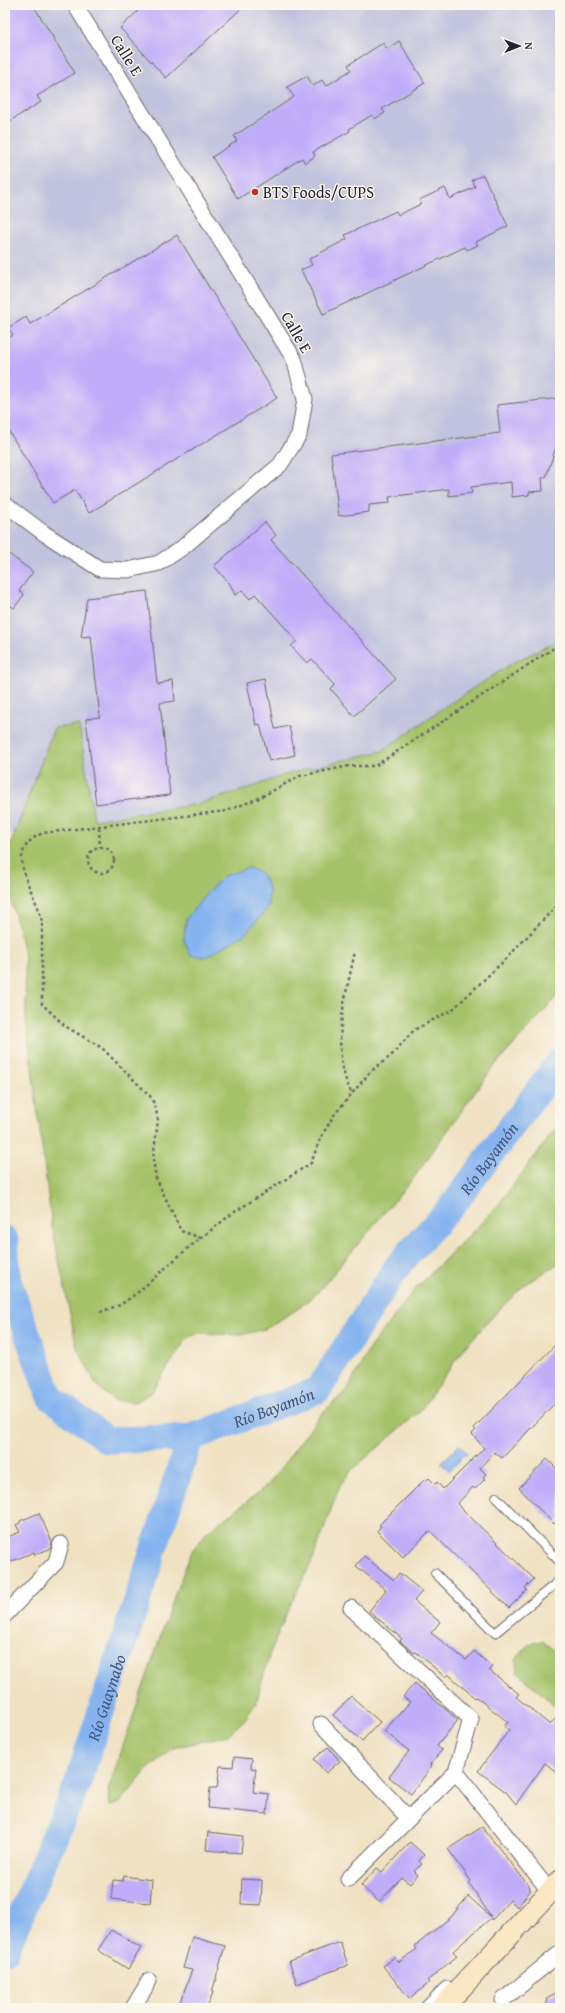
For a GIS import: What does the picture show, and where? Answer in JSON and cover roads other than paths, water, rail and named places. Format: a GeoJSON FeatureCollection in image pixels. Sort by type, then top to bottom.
{"type":"FeatureCollection","features":[{"type":"Feature","properties":{"kind":"main road"},"geometry":{"type":"LineString","coordinates":[[442,2008],[481,1968],[555,1887]]}},
{"type":"Feature","properties":{"kind":"main road"},"geometry":{"type":"LineString","coordinates":[[454,2008],[481,1968]]}},
{"type":"Feature","properties":{"kind":"street","name":"Calle E"},"geometry":{"type":"LineString","coordinates":[[5,504],[45,534],[100,569],[128,570],[159,563],[182,548],[280,465],[299,435],[306,399],[294,359],[75,5]]}},
{"type":"Feature","properties":{"kind":"street"},"geometry":{"type":"LineString","coordinates":[[5,1615],[56,1562],[61,1544]]}},
{"type":"Feature","properties":{"kind":"street"},"geometry":{"type":"LineString","coordinates":[[348,1879],[456,1772],[471,1719],[351,1608]]}},
{"type":"Feature","properties":{"kind":"street"},"geometry":{"type":"LineString","coordinates":[[321,1724],[408,1818]]}},
{"type":"Feature","properties":{"kind":"street"},"geometry":{"type":"LineString","coordinates":[[456,1772],[555,1887]]}},
{"type":"Feature","properties":{"kind":"street"},"geometry":{"type":"LineString","coordinates":[[503,2000],[560,1953]]}},
{"type":"Feature","properties":{"kind":"street"},"geometry":{"type":"LineString","coordinates":[[428,2008],[464,1972],[481,1968]]}},
{"type":"Feature","properties":{"kind":"street"},"geometry":{"type":"LineString","coordinates":[[133,2008],[149,1981]]}},
{"type":"Feature","properties":{"kind":"lane"},"geometry":{"type":"LineString","coordinates":[[496,1497],[560,1562]]}},
{"type":"Feature","properties":{"kind":"lane"},"geometry":{"type":"LineString","coordinates":[[435,1573],[495,1633],[560,1580]]}},
{"type":"Feature","properties":{"kind":"water"},"geometry":{"type":"Polygon","coordinates":[[[250,868],[262,874],[269,889],[268,908],[245,934],[206,957],[190,955],[184,940],[186,919],[206,894],[225,875],[250,868]]]}},
{"type":"Feature","properties":{"kind":"water"},"geometry":{"type":"Polygon","coordinates":[[[459,1445],[467,1453],[449,1471],[441,1463],[459,1445]]]}},
{"type":"Feature","properties":{"kind":"waterway","name":"Río Bayamón"},"geometry":{"type":"LineString","coordinates":[[5,1240],[8,1281],[50,1397],[107,1440],[190,1438],[318,1390],[399,1264],[453,1205],[560,1061]]}},
{"type":"Feature","properties":{"kind":"waterway","name":"Río Guaynabo"},"geometry":{"type":"LineString","coordinates":[[5,1951],[77,1785],[190,1438]]}},
{"type":"Feature","properties":{"kind":"place","name":"BTS Foods/CUPS"},"geometry":{"type":"Point","coordinates":[255,192]}}]}
